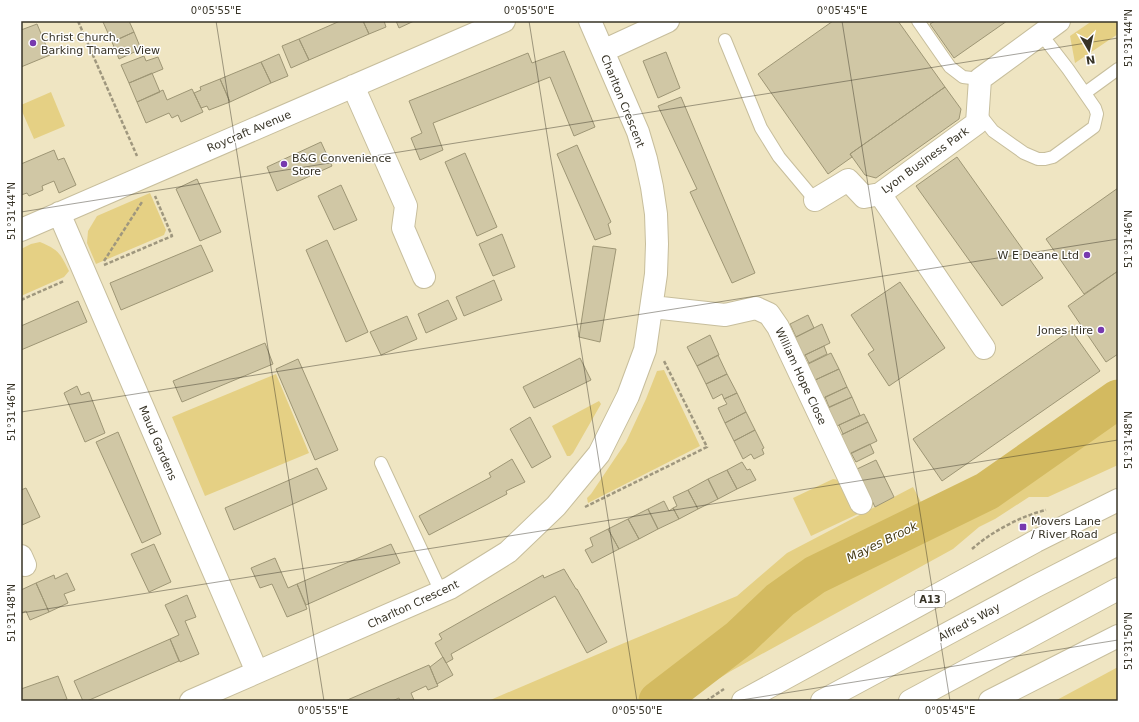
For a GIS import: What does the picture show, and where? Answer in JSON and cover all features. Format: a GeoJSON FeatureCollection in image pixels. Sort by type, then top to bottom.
{"type":"FeatureCollection","features":[{"type":"Feature","properties":{"kind":"main road","name":"Roycraft Avenue"},"geometry":{"type":"LineString","coordinates":[[21,230],[59,213],[148,182],[353,86],[504,21]]}},
{"type":"Feature","properties":{"kind":"main road","name":"Charlton Crescent"},"geometry":{"type":"LineString","coordinates":[[191,701],[450,588],[508,552],[556,506],[599,454],[628,396],[645,350],[656,274],[657,244],[656,214],[652,186],[638,132],[590,21]]}},
{"type":"Feature","properties":{"kind":"main road"},"geometry":{"type":"LineString","coordinates":[[603,52],[668,21]]}},
{"type":"Feature","properties":{"kind":"main road"},"geometry":{"type":"LineString","coordinates":[[980,79],[1059,21]]}},
{"type":"Feature","properties":{"kind":"main road","name":"Lyon Business Park"},"geometry":{"type":"LineString","coordinates":[[816,200],[848,180],[864,197],[880,194],[978,123],[980,79]]}},
{"type":"Feature","properties":{"kind":"main road"},"geometry":{"type":"LineString","coordinates":[[353,86],[406,206],[403,228],[424,277]]}},
{"type":"Feature","properties":{"kind":"main road"},"geometry":{"type":"LineString","coordinates":[[880,194],[984,348]]}},
{"type":"Feature","properties":{"kind":"main road","name":"Maud Gardens"},"geometry":{"type":"LineString","coordinates":[[59,213],[257,672]]}},
{"type":"Feature","properties":{"kind":"main road","name":"William Hope Close"},"geometry":{"type":"LineString","coordinates":[[652,307],[725,315],[756,308],[769,314],[778,327],[860,504]]}},
{"type":"Feature","properties":{"kind":"main road","name":"A13"},"geometry":{"type":"LineString","coordinates":[[743,701],[1036,541],[1118,500]]}},
{"type":"Feature","properties":{"kind":"main road","name":"Alfred's Way"},"geometry":{"type":"LineString","coordinates":[[822,701],[1030,589],[1118,544]]}},
{"type":"Feature","properties":{"kind":"main road"},"geometry":{"type":"LineString","coordinates":[[910,701],[1118,589]]}},
{"type":"Feature","properties":{"kind":"main road"},"geometry":{"type":"LineString","coordinates":[[990,701],[1118,636]]}},
{"type":"Feature","properties":{"kind":"lane"},"geometry":{"type":"LineString","coordinates":[[918,21],[950,67],[963,77],[980,79]]}},
{"type":"Feature","properties":{"kind":"lane"},"geometry":{"type":"LineString","coordinates":[[978,112],[993,131],[1024,153],[1038,159],[1053,157],[1094,127],[1097,114],[1095,108],[1041,34]]}},
{"type":"Feature","properties":{"kind":"lane"},"geometry":{"type":"LineString","coordinates":[[725,40],[761,128],[779,157],[816,200]]}},
{"type":"Feature","properties":{"kind":"lane"},"geometry":{"type":"LineString","coordinates":[[1085,93],[1118,69]]}},
{"type":"Feature","properties":{"kind":"lane"},"geometry":{"type":"LineString","coordinates":[[381,463],[441,592]]}},
{"type":"Feature","properties":{"kind":"path"},"geometry":{"type":"LineString","coordinates":[[78,21],[172,236],[100,266],[134,214],[148,182]]}},
{"type":"Feature","properties":{"kind":"path"},"geometry":{"type":"LineString","coordinates":[[21,300],[85,273]]}},
{"type":"Feature","properties":{"kind":"path"},"geometry":{"type":"LineString","coordinates":[[563,497],[580,510],[707,447],[665,361],[645,350]]}},
{"type":"Feature","properties":{"kind":"path"},"geometry":{"type":"LineString","coordinates":[[985,538],[1034,513]]}},
{"type":"Feature","properties":{"kind":"shaded area"},"geometry":{"type":"Polygon","coordinates":[[[1092,21],[1118,21],[1118,34],[1075,63],[1070,36],[1092,21]]]}},
{"type":"Feature","properties":{"kind":"shaded area"},"geometry":{"type":"Polygon","coordinates":[[[51,92],[65,126],[34,139],[21,109],[21,105],[51,92]]]}},
{"type":"Feature","properties":{"kind":"shaded area"},"geometry":{"type":"Polygon","coordinates":[[[150,193],[166,230],[164,235],[96,264],[87,243],[88,231],[97,216],[150,193]]]}},
{"type":"Feature","properties":{"kind":"shaded area"},"geometry":{"type":"Polygon","coordinates":[[[40,242],[51,247],[58,253],[69,271],[64,277],[21,296],[21,249],[31,244],[40,242]]]}},
{"type":"Feature","properties":{"kind":"shaded area"},"geometry":{"type":"Polygon","coordinates":[[[664,370],[700,446],[588,503],[587,498],[626,442],[657,371],[664,370]]]}},
{"type":"Feature","properties":{"kind":"shaded area"},"geometry":{"type":"Polygon","coordinates":[[[276,374],[309,453],[205,496],[172,417],[276,374]]]}},
{"type":"Feature","properties":{"kind":"shaded area"},"geometry":{"type":"Polygon","coordinates":[[[1118,381],[1118,465],[1048,497],[1029,497],[995,519],[979,527],[953,549],[731,671],[683,701],[488,701],[737,596],[787,553],[913,487],[922,504],[998,465],[1118,381]]]}},
{"type":"Feature","properties":{"kind":"shaded area"},"geometry":{"type":"Polygon","coordinates":[[[599,401],[601,404],[573,453],[570,456],[567,456],[552,426],[599,401]]]}},
{"type":"Feature","properties":{"kind":"shaded area"},"geometry":{"type":"Polygon","coordinates":[[[833,479],[839,480],[860,513],[811,536],[793,498],[833,479]]]}},
{"type":"Feature","properties":{"kind":"shaded area"},"geometry":{"type":"Polygon","coordinates":[[[1118,667],[1118,700],[1055,701],[1118,667]]]}},
{"type":"Feature","properties":{"kind":"building"},"geometry":{"type":"Polygon","coordinates":[[[129,21],[134,32],[112,42],[103,22],[129,21]]]}},
{"type":"Feature","properties":{"kind":"building"},"geometry":{"type":"Polygon","coordinates":[[[340,21],[363,21],[369,34],[309,60],[299,39],[340,21]]]}},
{"type":"Feature","properties":{"kind":"building"},"geometry":{"type":"Polygon","coordinates":[[[363,21],[384,21],[386,27],[369,34],[363,21]]]}},
{"type":"Feature","properties":{"kind":"building"},"geometry":{"type":"Polygon","coordinates":[[[396,21],[414,21],[399,28],[396,21]]]}},
{"type":"Feature","properties":{"kind":"building"},"geometry":{"type":"Polygon","coordinates":[[[833,21],[898,21],[945,87],[850,154],[852,157],[828,174],[758,74],[833,21]]]}},
{"type":"Feature","properties":{"kind":"building"},"geometry":{"type":"Polygon","coordinates":[[[935,21],[1007,21],[954,58],[930,24],[935,21]]]}},
{"type":"Feature","properties":{"kind":"building","name":"Christ Church, Barking Thames View"},"geometry":{"type":"Polygon","coordinates":[[[37,24],[50,55],[21,67],[21,30],[37,24]]]}},
{"type":"Feature","properties":{"kind":"building"},"geometry":{"type":"Polygon","coordinates":[[[134,32],[141,49],[119,59],[112,42],[134,32]]]}},
{"type":"Feature","properties":{"kind":"building"},"geometry":{"type":"Polygon","coordinates":[[[299,39],[309,60],[291,68],[282,46],[299,39]]]}},
{"type":"Feature","properties":{"kind":"building"},"geometry":{"type":"Polygon","coordinates":[[[564,51],[595,127],[574,136],[550,77],[433,123],[443,150],[420,160],[411,138],[422,133],[409,101],[528,53],[532,63],[564,51]]]}},
{"type":"Feature","properties":{"kind":"building"},"geometry":{"type":"Polygon","coordinates":[[[666,52],[680,88],[658,98],[643,61],[666,52]]]}},
{"type":"Feature","properties":{"kind":"building"},"geometry":{"type":"Polygon","coordinates":[[[279,54],[288,76],[271,83],[261,62],[279,54]]]}},
{"type":"Feature","properties":{"kind":"building"},"geometry":{"type":"Polygon","coordinates":[[[144,56],[146,61],[158,57],[163,69],[129,83],[121,65],[144,56]]]}},
{"type":"Feature","properties":{"kind":"building"},"geometry":{"type":"Polygon","coordinates":[[[261,62],[271,83],[230,102],[220,79],[261,62]]]}},
{"type":"Feature","properties":{"kind":"building"},"geometry":{"type":"Polygon","coordinates":[[[152,73],[160,92],[137,102],[129,83],[152,73]]]}},
{"type":"Feature","properties":{"kind":"building"},"geometry":{"type":"Polygon","coordinates":[[[220,79],[230,102],[209,110],[207,106],[201,108],[194,93],[201,90],[200,87],[220,79]]]}},
{"type":"Feature","properties":{"kind":"building"},"geometry":{"type":"Polygon","coordinates":[[[945,87],[961,109],[959,119],[876,178],[865,175],[850,154],[945,87]]]}},
{"type":"Feature","properties":{"kind":"building"},"geometry":{"type":"Polygon","coordinates":[[[192,89],[203,112],[181,122],[178,115],[172,118],[169,113],[146,123],[137,102],[163,90],[167,100],[192,89]]]}},
{"type":"Feature","properties":{"kind":"building"},"geometry":{"type":"Polygon","coordinates":[[[681,97],[755,273],[732,283],[690,192],[697,189],[658,106],[681,97]]]}},
{"type":"Feature","properties":{"kind":"building"},"geometry":{"type":"Polygon","coordinates":[[[321,142],[332,166],[277,191],[267,167],[321,142]]]}},
{"type":"Feature","properties":{"kind":"building"},"geometry":{"type":"Polygon","coordinates":[[[577,145],[611,222],[608,224],[611,234],[595,240],[557,154],[577,145]]]}},
{"type":"Feature","properties":{"kind":"building"},"geometry":{"type":"Polygon","coordinates":[[[54,150],[58,160],[64,158],[76,185],[59,193],[54,181],[42,186],[43,190],[29,196],[27,193],[21,195],[21,164],[54,150]]]}},
{"type":"Feature","properties":{"kind":"building"},"geometry":{"type":"Polygon","coordinates":[[[465,153],[497,227],[477,236],[445,162],[465,153]]]}},
{"type":"Feature","properties":{"kind":"building"},"geometry":{"type":"Polygon","coordinates":[[[957,157],[1043,278],[1002,306],[916,186],[957,157]]]}},
{"type":"Feature","properties":{"kind":"building"},"geometry":{"type":"Polygon","coordinates":[[[197,179],[221,232],[200,241],[176,189],[197,179]]]}},
{"type":"Feature","properties":{"kind":"building"},"geometry":{"type":"Polygon","coordinates":[[[341,185],[357,220],[334,230],[318,196],[341,185]]]}},
{"type":"Feature","properties":{"kind":"building","name":"W E Deane Ltd"},"geometry":{"type":"Polygon","coordinates":[[[1118,188],[1118,271],[1084,294],[1046,239],[1118,188]]]}},
{"type":"Feature","properties":{"kind":"building"},"geometry":{"type":"Polygon","coordinates":[[[502,234],[515,267],[493,276],[479,244],[502,234]]]}},
{"type":"Feature","properties":{"kind":"building"},"geometry":{"type":"Polygon","coordinates":[[[327,240],[368,332],[346,342],[306,250],[327,240]]]}},
{"type":"Feature","properties":{"kind":"building"},"geometry":{"type":"Polygon","coordinates":[[[201,245],[213,271],[121,310],[110,283],[201,245]]]}},
{"type":"Feature","properties":{"kind":"building"},"geometry":{"type":"Polygon","coordinates":[[[593,246],[616,249],[600,342],[579,337],[593,246]]]}},
{"type":"Feature","properties":{"kind":"building","name":"Jones Hire"},"geometry":{"type":"Polygon","coordinates":[[[1118,271],[1118,354],[1106,362],[1068,306],[1118,271]]]}},
{"type":"Feature","properties":{"kind":"building"},"geometry":{"type":"Polygon","coordinates":[[[494,280],[502,300],[464,316],[456,297],[494,280]]]}},
{"type":"Feature","properties":{"kind":"building"},"geometry":{"type":"Polygon","coordinates":[[[900,282],[945,348],[889,386],[868,354],[874,350],[851,315],[900,282]]]}},
{"type":"Feature","properties":{"kind":"building"},"geometry":{"type":"Polygon","coordinates":[[[448,300],[457,319],[426,333],[418,314],[448,300]]]}},
{"type":"Feature","properties":{"kind":"building"},"geometry":{"type":"Polygon","coordinates":[[[78,301],[87,322],[21,350],[21,326],[78,301]]]}},
{"type":"Feature","properties":{"kind":"building"},"geometry":{"type":"Polygon","coordinates":[[[808,315],[814,328],[796,337],[790,324],[808,315]]]}},
{"type":"Feature","properties":{"kind":"building"},"geometry":{"type":"Polygon","coordinates":[[[407,316],[417,339],[381,355],[370,332],[407,316]]]}},
{"type":"Feature","properties":{"kind":"building"},"geometry":{"type":"Polygon","coordinates":[[[822,324],[830,343],[801,357],[792,339],[822,324]]]}},
{"type":"Feature","properties":{"kind":"building"},"geometry":{"type":"Polygon","coordinates":[[[1071,330],[1100,371],[942,481],[913,439],[1071,330]]]}},
{"type":"Feature","properties":{"kind":"building"},"geometry":{"type":"Polygon","coordinates":[[[710,335],[719,355],[697,366],[687,347],[710,335]]]}},
{"type":"Feature","properties":{"kind":"building"},"geometry":{"type":"Polygon","coordinates":[[[265,343],[273,364],[182,402],[173,381],[265,343]]]}},
{"type":"Feature","properties":{"kind":"building"},"geometry":{"type":"Polygon","coordinates":[[[824,346],[827,354],[809,363],[805,355],[824,346]]]}},
{"type":"Feature","properties":{"kind":"building"},"geometry":{"type":"Polygon","coordinates":[[[831,353],[839,369],[813,381],[806,365],[831,353]]]}},
{"type":"Feature","properties":{"kind":"building"},"geometry":{"type":"Polygon","coordinates":[[[718,355],[727,374],[706,384],[697,366],[718,355]]]}},
{"type":"Feature","properties":{"kind":"building"},"geometry":{"type":"Polygon","coordinates":[[[580,358],[591,380],[534,408],[523,387],[580,358]]]}},
{"type":"Feature","properties":{"kind":"building"},"geometry":{"type":"Polygon","coordinates":[[[298,359],[338,450],[315,460],[276,369],[298,359]]]}},
{"type":"Feature","properties":{"kind":"building"},"geometry":{"type":"Polygon","coordinates":[[[839,369],[847,387],[822,399],[813,381],[839,369]]]}},
{"type":"Feature","properties":{"kind":"building"},"geometry":{"type":"Polygon","coordinates":[[[727,374],[737,393],[724,399],[722,394],[713,399],[706,384],[727,374]]]}},
{"type":"Feature","properties":{"kind":"building"},"geometry":{"type":"Polygon","coordinates":[[[77,386],[81,395],[89,392],[105,433],[85,442],[64,393],[77,386]]]}},
{"type":"Feature","properties":{"kind":"building"},"geometry":{"type":"Polygon","coordinates":[[[847,387],[852,397],[829,407],[825,397],[847,387]]]}},
{"type":"Feature","properties":{"kind":"building"},"geometry":{"type":"Polygon","coordinates":[[[737,393],[746,412],[725,423],[718,408],[727,404],[724,399],[737,393]]]}},
{"type":"Feature","properties":{"kind":"building"},"geometry":{"type":"Polygon","coordinates":[[[852,397],[860,415],[835,427],[826,409],[852,397]]]}},
{"type":"Feature","properties":{"kind":"building"},"geometry":{"type":"Polygon","coordinates":[[[746,412],[755,430],[734,441],[725,423],[746,412]]]}},
{"type":"Feature","properties":{"kind":"building"},"geometry":{"type":"Polygon","coordinates":[[[864,414],[868,422],[843,434],[839,425],[864,414]]]}},
{"type":"Feature","properties":{"kind":"building"},"geometry":{"type":"Polygon","coordinates":[[[530,417],[551,457],[532,468],[510,429],[530,417]]]}},
{"type":"Feature","properties":{"kind":"building"},"geometry":{"type":"Polygon","coordinates":[[[868,422],[877,441],[848,455],[839,436],[868,422]]]}},
{"type":"Feature","properties":{"kind":"building"},"geometry":{"type":"Polygon","coordinates":[[[755,430],[764,448],[762,449],[764,454],[754,459],[751,454],[743,459],[734,441],[755,430]]]}},
{"type":"Feature","properties":{"kind":"building"},"geometry":{"type":"Polygon","coordinates":[[[118,432],[161,534],[142,543],[96,442],[118,432]]]}},
{"type":"Feature","properties":{"kind":"building"},"geometry":{"type":"Polygon","coordinates":[[[870,444],[874,453],[856,462],[851,453],[870,444]]]}},
{"type":"Feature","properties":{"kind":"building"},"geometry":{"type":"Polygon","coordinates":[[[512,459],[525,482],[506,491],[507,494],[429,535],[419,516],[491,477],[489,473],[512,459]]]}},
{"type":"Feature","properties":{"kind":"building"},"geometry":{"type":"Polygon","coordinates":[[[876,460],[894,497],[875,507],[857,469],[876,460]]]}},
{"type":"Feature","properties":{"kind":"building"},"geometry":{"type":"Polygon","coordinates":[[[742,462],[747,470],[750,469],[756,480],[737,489],[727,470],[742,462]]]}},
{"type":"Feature","properties":{"kind":"building"},"geometry":{"type":"Polygon","coordinates":[[[317,468],[327,489],[234,530],[225,508],[317,468]]]}},
{"type":"Feature","properties":{"kind":"building"},"geometry":{"type":"Polygon","coordinates":[[[727,470],[737,489],[718,499],[708,479],[727,470]]]}},
{"type":"Feature","properties":{"kind":"building"},"geometry":{"type":"Polygon","coordinates":[[[708,479],[718,499],[698,509],[688,490],[708,479]]]}},
{"type":"Feature","properties":{"kind":"building"},"geometry":{"type":"Polygon","coordinates":[[[26,488],[40,517],[22,525],[21,490],[26,488]]]}},
{"type":"Feature","properties":{"kind":"building"},"geometry":{"type":"Polygon","coordinates":[[[688,490],[698,509],[679,519],[673,508],[677,506],[673,497],[688,490]]]}},
{"type":"Feature","properties":{"kind":"building"},"geometry":{"type":"Polygon","coordinates":[[[664,501],[669,511],[673,508],[679,519],[658,529],[648,509],[664,501]]]}},
{"type":"Feature","properties":{"kind":"building"},"geometry":{"type":"Polygon","coordinates":[[[648,509],[658,529],[639,539],[628,519],[648,509]]]}},
{"type":"Feature","properties":{"kind":"building"},"geometry":{"type":"Polygon","coordinates":[[[628,519],[639,539],[619,549],[608,529],[628,519]]]}},
{"type":"Feature","properties":{"kind":"building"},"geometry":{"type":"Polygon","coordinates":[[[608,529],[619,549],[592,563],[585,550],[593,546],[590,538],[608,529]]]}},
{"type":"Feature","properties":{"kind":"building"},"geometry":{"type":"Polygon","coordinates":[[[154,544],[171,582],[149,592],[131,554],[154,544]]]}},
{"type":"Feature","properties":{"kind":"building"},"geometry":{"type":"Polygon","coordinates":[[[391,544],[400,563],[306,605],[297,584],[391,544]]]}},
{"type":"Feature","properties":{"kind":"building"},"geometry":{"type":"Polygon","coordinates":[[[275,558],[288,588],[297,584],[307,609],[287,617],[272,584],[260,588],[251,568],[275,558]]]}},
{"type":"Feature","properties":{"kind":"building"},"geometry":{"type":"Polygon","coordinates":[[[564,569],[607,642],[587,653],[555,596],[451,654],[453,659],[446,663],[435,643],[442,639],[439,634],[543,575],[544,578],[564,569]]]}},
{"type":"Feature","properties":{"kind":"building"},"geometry":{"type":"Polygon","coordinates":[[[67,573],[75,590],[64,594],[68,603],[49,612],[36,583],[54,575],[55,579],[67,573]]]}},
{"type":"Feature","properties":{"kind":"building"},"geometry":{"type":"Polygon","coordinates":[[[36,583],[49,612],[30,620],[26,611],[21,613],[21,590],[36,583]]]}},
{"type":"Feature","properties":{"kind":"building"},"geometry":{"type":"Polygon","coordinates":[[[187,595],[196,617],[185,621],[199,654],[180,662],[170,639],[179,635],[165,605],[187,595]]]}},
{"type":"Feature","properties":{"kind":"building"},"geometry":{"type":"Polygon","coordinates":[[[170,639],[179,661],[87,701],[83,701],[74,681],[170,639]]]}},
{"type":"Feature","properties":{"kind":"building"},"geometry":{"type":"Polygon","coordinates":[[[443,657],[453,675],[437,684],[430,667],[443,657]]]}},
{"type":"Feature","properties":{"kind":"building"},"geometry":{"type":"Polygon","coordinates":[[[429,665],[438,686],[428,690],[426,686],[411,693],[414,700],[400,701],[399,698],[392,701],[345,701],[429,665]]]}},
{"type":"Feature","properties":{"kind":"building"},"geometry":{"type":"Polygon","coordinates":[[[58,676],[67,699],[62,701],[21,701],[21,689],[58,676]]]}},
{"type":"Feature","properties":{"kind":"waterway","name":"Mayes Brook"},"geometry":{"type":"LineString","coordinates":[[658,701],[740,638],[780,600],[815,575],[987,491],[1118,399]]}},
{"type":"Feature","properties":{"kind":"place","name":"Christ Church, Barking Thames View"},"geometry":{"type":"Point","coordinates":[33,43]}},
{"type":"Feature","properties":{"kind":"place","name":"B&G Convenience Store"},"geometry":{"type":"Point","coordinates":[284,164]}},
{"type":"Feature","properties":{"kind":"place","name":"W E Deane Ltd"},"geometry":{"type":"Point","coordinates":[1087,255]}},
{"type":"Feature","properties":{"kind":"place","name":"Jones Hire"},"geometry":{"type":"Point","coordinates":[1101,330]}},
{"type":"Feature","properties":{"kind":"place","name":"Movers Lane / River Road"},"geometry":{"type":"Point","coordinates":[1023,527]}}]}
